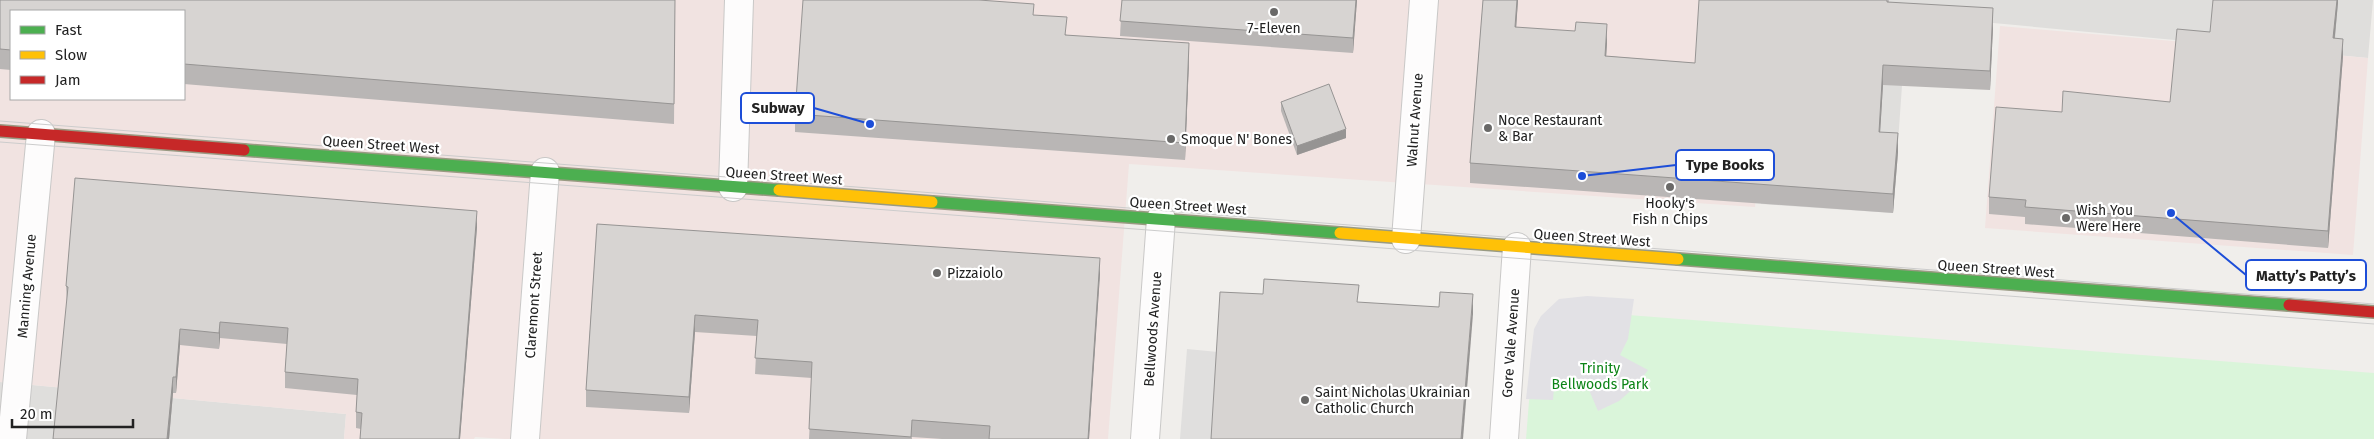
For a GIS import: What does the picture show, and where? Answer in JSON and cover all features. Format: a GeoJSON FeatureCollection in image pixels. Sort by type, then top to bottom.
{"type":"FeatureCollection","features":[{"type":"Feature","properties":{"kind":"main road","name":"Queen Street West"},"geometry":{"type":"LineString","coordinates":[[0,131],[2374,312]]}},
{"type":"Feature","properties":{"kind":"street"},"geometry":{"type":"LineString","coordinates":[[733,187],[740,0]]}},
{"type":"Feature","properties":{"kind":"street","name":"Walnut Avenue"},"geometry":{"type":"LineString","coordinates":[[1406,239],[1424,0]]}},
{"type":"Feature","properties":{"kind":"street","name":"Manning Avenue"},"geometry":{"type":"LineString","coordinates":[[12,439],[41,134]]}},
{"type":"Feature","properties":{"kind":"street","name":"Claremont Street"},"geometry":{"type":"LineString","coordinates":[[525,439],[545,172]]}},
{"type":"Feature","properties":{"kind":"street","name":"Bellwoods Avenue"},"geometry":{"type":"LineString","coordinates":[[1146,439],[1161,219]]}},
{"type":"Feature","properties":{"kind":"street","name":"Gore Vale Avenue"},"geometry":{"type":"LineString","coordinates":[[1504,439],[1517,247]]}},
{"type":"Feature","properties":{"kind":"shaded area"},"geometry":{"type":"Polygon","coordinates":[[[0,0],[1771,0],[1755,207],[1129,164],[1108,439],[505,439],[475,437],[474,439],[344,439],[346,414],[0,382],[0,0]]]}},
{"type":"Feature","properties":{"kind":"shaded area"},"geometry":{"type":"Polygon","coordinates":[[[1775,0],[2373,0],[2368,58],[1907,15],[1893,213],[1761,204],[1775,0]]]}},
{"type":"Feature","properties":{"kind":"shaded area"},"geometry":{"type":"Polygon","coordinates":[[[2000,26],[2368,58],[2353,255],[1985,228],[2000,26]]]}},
{"type":"Feature","properties":{"kind":"shaded area"},"geometry":{"type":"Polygon","coordinates":[[[1587,296],[1634,299],[1628,339],[1620,355],[1648,370],[1636,386],[1619,401],[1598,411],[1586,383],[1571,388],[1554,388],[1553,400],[1526,399],[1534,329],[1541,316],[1559,299],[1587,296]]]}},
{"type":"Feature","properties":{"kind":"shaded area"},"geometry":{"type":"Polygon","coordinates":[[[1187,349],[1218,352],[1212,439],[1180,439],[1187,349]]]}},
{"type":"Feature","properties":{"kind":"shaded area"},"geometry":{"type":"Polygon","coordinates":[[[0,382],[346,414],[344,439],[0,439],[0,382]]]}},
{"type":"Feature","properties":{"kind":"green space","name":"Trinity Bellwoods Park"},"geometry":{"type":"Polygon","coordinates":[[[1577,311],[2374,373],[2374,439],[1526,439],[1529,401],[1540,348],[1577,311]]]}},
{"type":"Feature","properties":{"kind":"building"},"geometry":{"type":"Polygon","coordinates":[[[0,0],[675,0],[674,104],[185,64],[185,10],[10,10],[10,50],[0,49],[0,0]]]}},
{"type":"Feature","properties":{"kind":"building"},"geometry":{"type":"Polygon","coordinates":[[[803,0],[979,0],[1034,4],[1033,15],[1067,17],[1065,35],[1189,43],[1185,143],[795,114],[803,0]]]}},
{"type":"Feature","properties":{"kind":"building"},"geometry":{"type":"Polygon","coordinates":[[[1122,0],[1356,0],[1353,38],[1120,21],[1122,0]]]}},
{"type":"Feature","properties":{"kind":"building"},"geometry":{"type":"Polygon","coordinates":[[[1483,0],[1517,0],[1515,27],[1575,31],[1576,22],[1607,24],[1605,56],[1695,63],[1699,0],[1887,0],[1887,2],[1993,8],[1990,71],[1883,65],[1879,132],[1898,133],[1893,194],[1470,163],[1483,0]]]}},
{"type":"Feature","properties":{"kind":"building"},"geometry":{"type":"Polygon","coordinates":[[[2213,0],[2337,0],[2333,38],[2343,39],[2328,231],[2025,207],[2026,200],[1989,197],[1996,107],[2062,112],[2063,91],[2170,102],[2177,29],[2210,32],[2213,0]]]}},
{"type":"Feature","properties":{"kind":"building"},"geometry":{"type":"Polygon","coordinates":[[[1329,84],[1346,129],[1297,146],[1281,102],[1329,84]]]}},
{"type":"Feature","properties":{"kind":"building"},"geometry":{"type":"Polygon","coordinates":[[[75,178],[477,211],[459,439],[360,439],[362,413],[356,412],[358,379],[285,372],[288,328],[220,322],[219,333],[180,329],[176,377],[173,377],[167,439],[53,439],[68,287],[66,286],[75,178]]]}},
{"type":"Feature","properties":{"kind":"building"},"geometry":{"type":"Polygon","coordinates":[[[597,224],[1100,258],[1088,439],[989,439],[990,426],[912,420],[911,437],[809,429],[812,362],[755,358],[758,320],[695,315],[689,397],[586,390],[597,224]]]}},
{"type":"Feature","properties":{"kind":"building","name":"Saint Nicholas Ukrainian Catholic Church"},"geometry":{"type":"Polygon","coordinates":[[[1264,279],[1359,285],[1357,302],[1439,307],[1440,292],[1473,294],[1461,439],[1211,439],[1220,292],[1263,294],[1264,279]]]}},
{"type":"Feature","properties":{"kind":"tram line"},"geometry":{"type":"LineString","coordinates":[[0,121],[2374,304]]}},
{"type":"Feature","properties":{"kind":"tram line"},"geometry":{"type":"LineString","coordinates":[[0,142],[2374,324]]}},
{"type":"Feature","properties":{"kind":"traffic: fast"},"geometry":{"type":"LineString","coordinates":[[244,150],[779,190]]}},
{"type":"Feature","properties":{"kind":"traffic: fast"},"geometry":{"type":"LineString","coordinates":[[932,202],[1340,233]]}},
{"type":"Feature","properties":{"kind":"traffic: fast"},"geometry":{"type":"LineString","coordinates":[[1678,259],[2289,305]]}},
{"type":"Feature","properties":{"kind":"traffic: slow"},"geometry":{"type":"LineString","coordinates":[[779,190],[932,202]]}},
{"type":"Feature","properties":{"kind":"traffic: slow"},"geometry":{"type":"LineString","coordinates":[[1340,233],[1678,259]]}},
{"type":"Feature","properties":{"kind":"traffic: jam"},"geometry":{"type":"LineString","coordinates":[[0,131],[244,150]]}},
{"type":"Feature","properties":{"kind":"traffic: jam"},"geometry":{"type":"LineString","coordinates":[[2289,305],[2374,312]]}},
{"type":"Feature","properties":{"kind":"place","name":"7-Eleven"},"geometry":{"type":"Point","coordinates":[1274,12]}},
{"type":"Feature","properties":{"kind":"place","name":"Subway"},"geometry":{"type":"Point","coordinates":[870,124]}},
{"type":"Feature","properties":{"kind":"place","name":"Noce Restaurant & Bar"},"geometry":{"type":"Point","coordinates":[1488,128]}},
{"type":"Feature","properties":{"kind":"place","name":"Smoque N' Bones"},"geometry":{"type":"Point","coordinates":[1171,139]}},
{"type":"Feature","properties":{"kind":"place","name":"Type Books"},"geometry":{"type":"Point","coordinates":[1582,176]}},
{"type":"Feature","properties":{"kind":"place","name":"Hooky's Fish n Chips"},"geometry":{"type":"Point","coordinates":[1670,187]}},
{"type":"Feature","properties":{"kind":"place","name":"Matty’s Patty’s"},"geometry":{"type":"Point","coordinates":[2171,213]}},
{"type":"Feature","properties":{"kind":"place","name":"Wish You Were Here"},"geometry":{"type":"Point","coordinates":[2066,218]}},
{"type":"Feature","properties":{"kind":"place","name":"Pizzaiolo"},"geometry":{"type":"Point","coordinates":[937,273]}},
{"type":"Feature","properties":{"kind":"place","name":"Saint Nicholas Ukrainian Catholic Church"},"geometry":{"type":"Point","coordinates":[1305,400]}}]}
